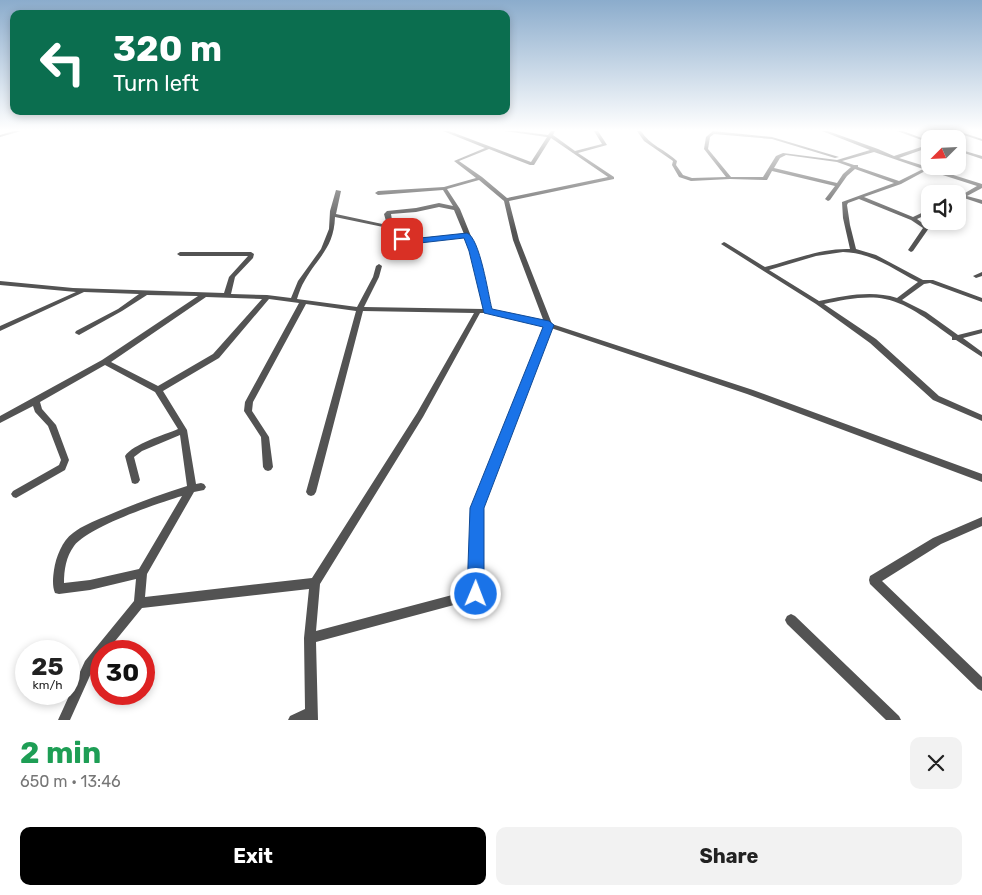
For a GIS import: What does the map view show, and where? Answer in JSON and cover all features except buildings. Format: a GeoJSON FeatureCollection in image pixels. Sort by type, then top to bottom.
{"type":"FeatureCollection","features":[{"type":"Feature","properties":{"kind":"street"},"geometry":{"type":"LineString","coordinates":[[310,638],[476,594],[477,508],[549,325],[516,240],[506,200],[461,165]]}},
{"type":"Feature","properties":{"kind":"street"},"geometry":{"type":"LineString","coordinates":[[506,200],[612,178],[593,165]]}},
{"type":"Feature","properties":{"kind":"street"},"geometry":{"type":"LineString","coordinates":[[674,165],[681,176],[696,181],[730,178],[765,178],[774,165]]}},
{"type":"Feature","properties":{"kind":"street"},"geometry":{"type":"LineString","coordinates":[[719,165],[730,178]]}},
{"type":"Feature","properties":{"kind":"street"},"geometry":{"type":"LineString","coordinates":[[851,165],[899,183]]}},
{"type":"Feature","properties":{"kind":"street"},"geometry":{"type":"LineString","coordinates":[[828,199],[845,175],[856,166]]}},
{"type":"Feature","properties":{"kind":"street"},"geometry":{"type":"LineString","coordinates":[[771,169],[838,185]]}},
{"type":"Feature","properties":{"kind":"street"},"geometry":{"type":"LineString","coordinates":[[853,250],[843,206],[845,202],[899,183],[921,172]]}},
{"type":"Feature","properties":{"kind":"street"},"geometry":{"type":"LineString","coordinates":[[949,175],[981,186]]}},
{"type":"Feature","properties":{"kind":"street"},"geometry":{"type":"LineString","coordinates":[[378,193],[444,188],[480,178]]}},
{"type":"Feature","properties":{"kind":"street"},"geometry":{"type":"LineString","coordinates":[[966,194],[981,186]]}},
{"type":"Feature","properties":{"kind":"street"},"geometry":{"type":"LineString","coordinates":[[294,720],[311,717],[310,638],[315,583],[483,311],[474,251],[457,209],[444,188]]}},
{"type":"Feature","properties":{"kind":"street"},"geometry":{"type":"LineString","coordinates":[[293,300],[301,281],[324,249],[332,229],[338,191]]}},
{"type":"Feature","properties":{"kind":"street"},"geometry":{"type":"LineString","coordinates":[[860,197],[913,219],[926,228],[911,250]]}},
{"type":"Feature","properties":{"kind":"street"},"geometry":{"type":"LineString","coordinates":[[966,198],[982,202]]}},
{"type":"Feature","properties":{"kind":"street"},"geometry":{"type":"LineString","coordinates":[[390,227],[387,214],[389,212],[416,210],[439,205],[457,209]]}},
{"type":"Feature","properties":{"kind":"street"},"geometry":{"type":"LineString","coordinates":[[333,215],[390,227],[406,241],[467,235]]}},
{"type":"Feature","properties":{"kind":"street"},"geometry":{"type":"LineString","coordinates":[[913,219],[921,215]]}},
{"type":"Feature","properties":{"kind":"street"},"geometry":{"type":"LineString","coordinates":[[724,244],[873,341],[936,398],[982,418]]}},
{"type":"Feature","properties":{"kind":"street"},"geometry":{"type":"LineString","coordinates":[[765,269],[823,254],[853,250],[868,253],[922,282]]}},
{"type":"Feature","properties":{"kind":"street"},"geometry":{"type":"LineString","coordinates":[[180,254],[251,254],[250,258],[232,277],[227,295]]}},
{"type":"Feature","properties":{"kind":"street"},"geometry":{"type":"LineString","coordinates":[[311,492],[363,297],[379,266]]}},
{"type":"Feature","properties":{"kind":"street"},"geometry":{"type":"LineString","coordinates":[[897,301],[922,282],[931,281],[982,300]]}},
{"type":"Feature","properties":{"kind":"street"},"geometry":{"type":"LineString","coordinates":[[0,283],[83,291],[266,297],[360,309],[483,311],[549,325],[750,392],[982,478]]}},
{"type":"Feature","properties":{"kind":"street"},"geometry":{"type":"LineString","coordinates":[[0,329],[83,291]]}},
{"type":"Feature","properties":{"kind":"street"},"geometry":{"type":"LineString","coordinates":[[79,333],[120,310],[145,292]]}},
{"type":"Feature","properties":{"kind":"street"},"geometry":{"type":"LineString","coordinates":[[0,420],[36,402],[105,362],[206,294]]}},
{"type":"Feature","properties":{"kind":"street"},"geometry":{"type":"LineString","coordinates":[[818,304],[846,296],[887,297],[929,318],[954,338],[982,355]]}},
{"type":"Feature","properties":{"kind":"street"},"geometry":{"type":"LineString","coordinates":[[158,390],[216,356],[266,297]]}},
{"type":"Feature","properties":{"kind":"street"},"geometry":{"type":"LineString","coordinates":[[268,467],[265,437],[248,411],[249,402],[304,301]]}},
{"type":"Feature","properties":{"kind":"street"},"geometry":{"type":"LineString","coordinates":[[954,338],[982,331]]}},
{"type":"Feature","properties":{"kind":"street"},"geometry":{"type":"LineString","coordinates":[[64,720],[89,666],[139,603],[142,573],[196,488],[183,430],[158,390],[105,362]]}},
{"type":"Feature","properties":{"kind":"street"},"geometry":{"type":"LineString","coordinates":[[16,494],[62,467],[65,460],[52,425],[38,410],[36,402]]}},
{"type":"Feature","properties":{"kind":"street"},"geometry":{"type":"LineString","coordinates":[[135,480],[129,456],[139,449],[183,430]]}},
{"type":"Feature","properties":{"kind":"street"},"geometry":{"type":"LineString","coordinates":[[142,573],[90,585],[59,589],[58,571],[65,551],[77,535],[107,521],[196,488]]}},
{"type":"Feature","properties":{"kind":"street"},"geometry":{"type":"LineString","coordinates":[[982,521],[937,540],[874,580],[982,685]]}},
{"type":"Feature","properties":{"kind":"street"},"geometry":{"type":"LineString","coordinates":[[139,603],[315,583]]}},
{"type":"Feature","properties":{"kind":"street"},"geometry":{"type":"LineString","coordinates":[[791,620],[895,720]]}},
{"type":"Feature","properties":{"kind":"route"},"geometry":{"type":"LineString","coordinates":[[402,239],[411,241],[467,235],[474,251],[487,311],[549,325],[477,508],[476,594]]}}]}
